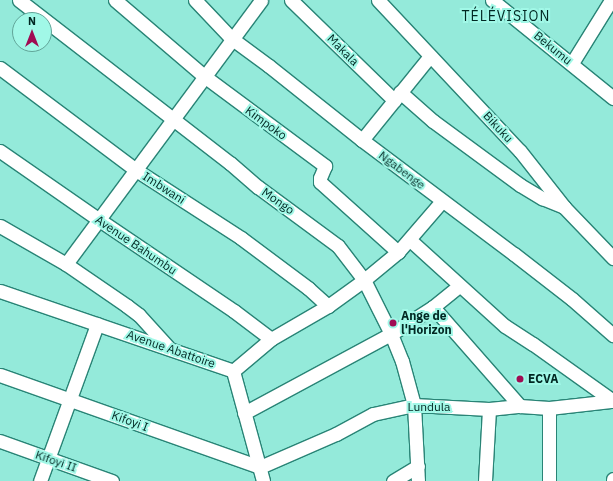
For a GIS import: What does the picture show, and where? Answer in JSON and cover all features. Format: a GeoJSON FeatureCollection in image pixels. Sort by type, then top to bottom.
{"type":"FeatureCollection","features":[{"type":"Feature","properties":{"kind":"street","name":"Mongo"},"geometry":{"type":"LineString","coordinates":[[19,0],[172,120],[230,163],[258,187],[332,240],[364,280],[391,334],[402,361],[414,405],[418,481]]}},
{"type":"Feature","properties":{"kind":"street","name":"Kimpoko"},"geometry":{"type":"LineString","coordinates":[[114,0],[204,76],[325,166],[320,182],[398,252]]}},
{"type":"Feature","properties":{"kind":"street","name":"Ngabenge"},"geometry":{"type":"LineString","coordinates":[[195,0],[232,38],[275,70],[362,140],[554,285],[613,335]]}},
{"type":"Feature","properties":{"kind":"street"},"geometry":{"type":"LineString","coordinates":[[66,264],[261,0]]}},
{"type":"Feature","properties":{"kind":"street","name":"Makala"},"geometry":{"type":"LineString","coordinates":[[291,0],[397,96],[520,185],[542,198],[564,207]]}},
{"type":"Feature","properties":{"kind":"street","name":"Bikuku"},"geometry":{"type":"LineString","coordinates":[[378,0],[520,151],[564,207],[613,258]]}},
{"type":"Feature","properties":{"kind":"street","name":"Bekumu"},"geometry":{"type":"LineString","coordinates":[[492,0],[572,63],[613,98]]}},
{"type":"Feature","properties":{"kind":"street"},"geometry":{"type":"LineString","coordinates":[[572,63],[608,1]]}},
{"type":"Feature","properties":{"kind":"street"},"geometry":{"type":"LineString","coordinates":[[362,140],[430,56]]}},
{"type":"Feature","properties":{"kind":"street","name":"Imbwani"},"geometry":{"type":"LineString","coordinates":[[0,68],[136,170],[241,238],[302,284],[328,306]]}},
{"type":"Feature","properties":{"kind":"street","name":"Avenue Bahumbu"},"geometry":{"type":"LineString","coordinates":[[0,151],[234,311],[271,339]]}},
{"type":"Feature","properties":{"kind":"street"},"geometry":{"type":"LineString","coordinates":[[263,481],[233,371],[271,339],[328,306],[364,280],[410,240],[442,201]]}},
{"type":"Feature","properties":{"kind":"street"},"geometry":{"type":"LineString","coordinates":[[0,226],[66,264],[139,315],[170,348]]}},
{"type":"Feature","properties":{"kind":"street"},"geometry":{"type":"LineString","coordinates":[[410,240],[435,261],[459,286],[505,326],[533,344],[612,401]]}},
{"type":"Feature","properties":{"kind":"street"},"geometry":{"type":"LineString","coordinates":[[244,413],[391,334],[433,307],[459,286]]}},
{"type":"Feature","properties":{"kind":"street","name":"Avenue Abattoire"},"geometry":{"type":"LineString","coordinates":[[0,291],[170,348],[233,371]]}},
{"type":"Feature","properties":{"kind":"street"},"geometry":{"type":"LineString","coordinates":[[433,307],[520,406]]}},
{"type":"Feature","properties":{"kind":"street"},"geometry":{"type":"LineString","coordinates":[[40,481],[97,324]]}},
{"type":"Feature","properties":{"kind":"street","name":"Kifoyi I"},"geometry":{"type":"LineString","coordinates":[[0,375],[260,467]]}},
{"type":"Feature","properties":{"kind":"street","name":"Lundula"},"geometry":{"type":"LineString","coordinates":[[260,467],[336,434],[373,414],[414,405],[488,409],[520,406],[549,408],[612,401]]}},
{"type":"Feature","properties":{"kind":"street"},"geometry":{"type":"LineString","coordinates":[[549,408],[550,481]]}},
{"type":"Feature","properties":{"kind":"street"},"geometry":{"type":"LineString","coordinates":[[485,481],[488,409]]}},
{"type":"Feature","properties":{"kind":"street","name":"Kifoyi II"},"geometry":{"type":"LineString","coordinates":[[0,441],[112,481]]}},
{"type":"Feature","properties":{"kind":"street"},"geometry":{"type":"LineString","coordinates":[[393,481],[418,466]]}},
{"type":"Feature","properties":{"kind":"place","name":"Ange de l'Horizon"},"geometry":{"type":"Point","coordinates":[393,323]}},
{"type":"Feature","properties":{"kind":"place","name":"ECVA"},"geometry":{"type":"Point","coordinates":[520,379]}},
{"type":"Feature","properties":{"kind":"district","name":"TÉLÉVISION"},"geometry":{"type":"Point","coordinates":[506,16]}}]}
